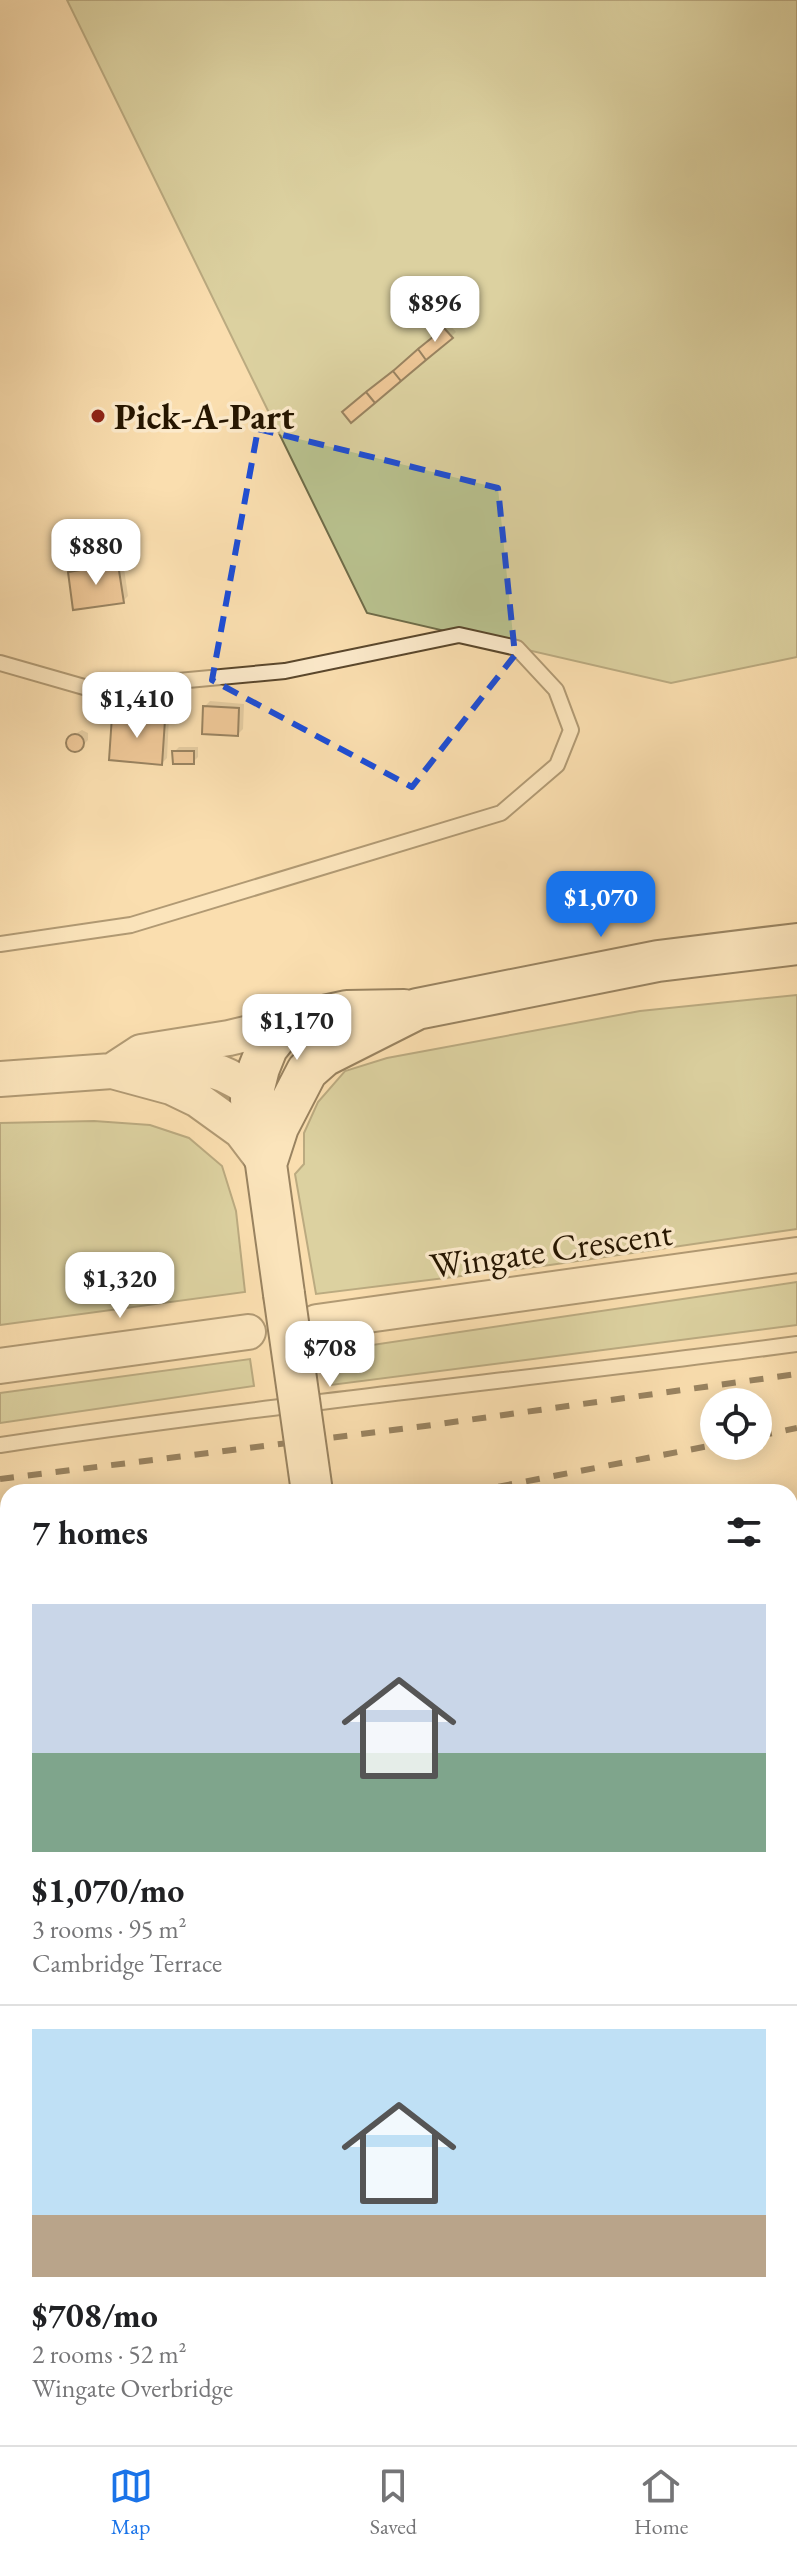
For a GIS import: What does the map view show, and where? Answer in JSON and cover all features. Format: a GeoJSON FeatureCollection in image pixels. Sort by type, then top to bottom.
{"type":"FeatureCollection","features":[{"type":"Feature","properties":{"kind":"main road"},"geometry":{"type":"LineString","coordinates":[[311,1484],[266,1164],[251,1100],[267,1048],[278,1034],[291,1023],[347,1011],[417,1009],[658,961],[797,944]]}},
{"type":"Feature","properties":{"kind":"main road"},"geometry":{"type":"LineString","coordinates":[[266,1164],[278,1127],[307,1071],[324,1056],[417,1009]]}},
{"type":"Feature","properties":{"kind":"street"},"geometry":{"type":"LineString","coordinates":[[120,1066],[141,1052],[229,1038],[291,1023]]}},
{"type":"Feature","properties":{"kind":"street"},"geometry":{"type":"LineString","coordinates":[[0,1079],[120,1066],[202,1065],[253,1092],[278,1127]]}},
{"type":"Feature","properties":{"kind":"street"},"geometry":{"type":"LineString","coordinates":[[120,1066],[198,1100],[241,1131],[266,1164]]}},
{"type":"Feature","properties":{"kind":"street","name":"Wingate Crescent"},"geometry":{"type":"LineString","coordinates":[[317,1322],[797,1255]]}},
{"type":"Feature","properties":{"kind":"street"},"geometry":{"type":"LineString","coordinates":[[0,1366],[248,1332]]}},
{"type":"Feature","properties":{"kind":"lane"},"geometry":{"type":"LineString","coordinates":[[0,663],[91,689],[285,671],[459,635],[517,648],[556,690],[571,730],[557,765],[501,813],[131,925],[0,944]]}},
{"type":"Feature","properties":{"kind":"lane"},"geometry":{"type":"LineString","coordinates":[[0,1445],[133,1425],[797,1344]]}},
{"type":"Feature","properties":{"kind":"highlighted area"},"geometry":{"type":"Polygon","coordinates":[[[258,429],[498,488],[515,655],[412,787],[212,680],[258,429]]]}},
{"type":"Feature","properties":{"kind":"green space"},"geometry":{"type":"Polygon","coordinates":[[[67,0],[797,0],[797,657],[671,683],[367,613],[67,0]]]}},
{"type":"Feature","properties":{"kind":"green space"},"geometry":{"type":"Polygon","coordinates":[[[797,995],[797,1229],[550,1265],[316,1294],[295,1174],[304,1164],[304,1133],[318,1102],[345,1071],[387,1058],[640,1011],[797,995]]]}},
{"type":"Feature","properties":{"kind":"green space"},"geometry":{"type":"Polygon","coordinates":[[[94,1121],[150,1125],[189,1138],[222,1166],[236,1211],[245,1292],[0,1325],[0,1123],[94,1121]]]}},
{"type":"Feature","properties":{"kind":"green space"},"geometry":{"type":"Polygon","coordinates":[[[797,1282],[797,1325],[331,1385],[325,1352],[797,1282]]]}},
{"type":"Feature","properties":{"kind":"green space"},"geometry":{"type":"Polygon","coordinates":[[[250,1359],[254,1386],[0,1423],[0,1393],[250,1359]]]}},
{"type":"Feature","properties":{"kind":"building"},"geometry":{"type":"Polygon","coordinates":[[[444,328],[453,338],[426,360],[418,349],[444,328]]]}},
{"type":"Feature","properties":{"kind":"building"},"geometry":{"type":"Polygon","coordinates":[[[418,349],[426,360],[401,381],[393,371],[418,349]]]}},
{"type":"Feature","properties":{"kind":"building"},"geometry":{"type":"Polygon","coordinates":[[[393,371],[401,381],[375,403],[366,392],[393,371]]]}},
{"type":"Feature","properties":{"kind":"building"},"geometry":{"type":"Polygon","coordinates":[[[366,392],[375,403],[351,423],[342,412],[366,392]]]}},
{"type":"Feature","properties":{"kind":"building"},"geometry":{"type":"Polygon","coordinates":[[[118,564],[124,603],[73,610],[68,572],[118,564]]]}},
{"type":"Feature","properties":{"kind":"building"},"geometry":{"type":"Polygon","coordinates":[[[203,706],[239,708],[238,736],[202,734],[203,706]]]}},
{"type":"Feature","properties":{"kind":"building"},"geometry":{"type":"Polygon","coordinates":[[[112,716],[165,720],[162,765],[109,760],[112,716]]]}},
{"type":"Feature","properties":{"kind":"building"},"geometry":{"type":"Polygon","coordinates":[[[71,734],[79,734],[84,743],[82,750],[71,752],[66,747],[66,739],[71,734]]]}},
{"type":"Feature","properties":{"kind":"building"},"geometry":{"type":"Polygon","coordinates":[[[172,751],[194,751],[194,764],[173,764],[172,751]]]}},
{"type":"Feature","properties":{"kind":"railway"},"geometry":{"type":"LineString","coordinates":[[0,1479],[425,1426],[797,1374]]}},
{"type":"Feature","properties":{"kind":"railway"},"geometry":{"type":"LineString","coordinates":[[772,1433],[797,1428]]}},
{"type":"Feature","properties":{"kind":"railway"},"geometry":{"type":"LineString","coordinates":[[512,1484],[700,1448]]}},
{"type":"Feature","properties":{"kind":"place","name":"Pick-A-Part"},"geometry":{"type":"Point","coordinates":[98,416]}}]}
